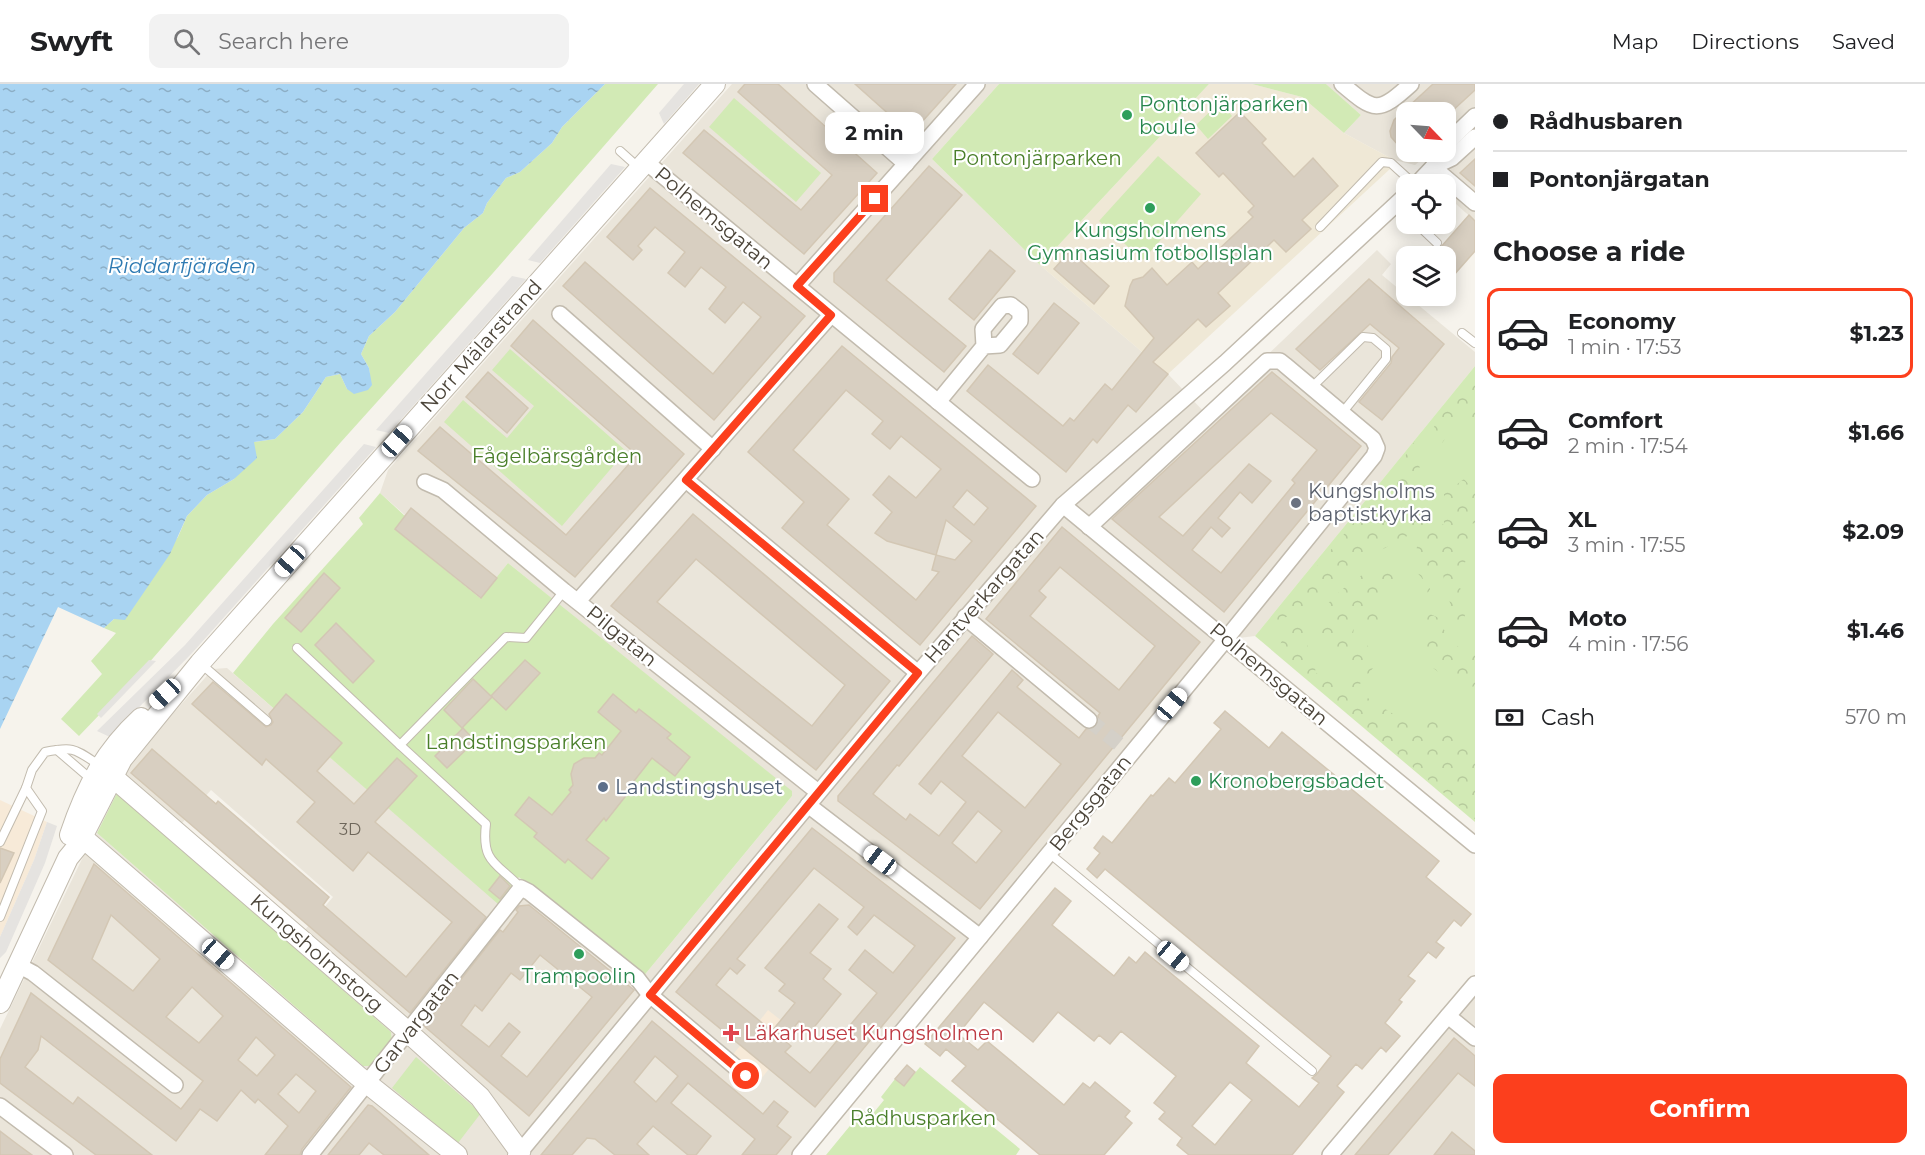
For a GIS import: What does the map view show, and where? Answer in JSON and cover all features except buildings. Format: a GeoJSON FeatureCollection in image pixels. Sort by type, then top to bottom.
{"type":"FeatureCollection","features":[{"type":"Feature","properties":{"kind":"street","name":"Norr Mälarstrand"},"geometry":{"type":"LineString","coordinates":[[0,1003],[68,858],[102,774],[122,759],[200,663],[715,84]]}},
{"type":"Feature","properties":{"kind":"street"},"geometry":{"type":"LineString","coordinates":[[815,84],[906,164]]}},
{"type":"Feature","properties":{"kind":"street"},"geometry":{"type":"LineString","coordinates":[[797,286],[977,84]]}},
{"type":"Feature","properties":{"kind":"street"},"geometry":{"type":"LineString","coordinates":[[1342,84],[1357,97],[1376,107],[1384,106],[1411,84]]}},
{"type":"Feature","properties":{"kind":"street"},"geometry":{"type":"LineString","coordinates":[[1456,134],[1475,116]]}},
{"type":"Feature","properties":{"kind":"street"},"geometry":{"type":"LineString","coordinates":[[1426,174],[1433,167],[1452,158],[1475,137]]}},
{"type":"Feature","properties":{"kind":"street"},"geometry":{"type":"LineString","coordinates":[[1433,167],[1435,162]]}},
{"type":"Feature","properties":{"kind":"street","name":"Polhemsgatan"},"geometry":{"type":"LineString","coordinates":[[643,165],[797,286],[1032,479]]}},
{"type":"Feature","properties":{"kind":"street"},"geometry":{"type":"LineString","coordinates":[[1433,167],[1475,203]]}},
{"type":"Feature","properties":{"kind":"street","name":"Hantverkargatan"},"geometry":{"type":"LineString","coordinates":[[519,1154],[818,792],[965,617],[1063,505],[1396,210]]}},
{"type":"Feature","properties":{"kind":"street"},"geometry":{"type":"LineString","coordinates":[[560,314],[713,448]]}},
{"type":"Feature","properties":{"kind":"street"},"geometry":{"type":"LineString","coordinates":[[578,601],[831,315]]}},
{"type":"Feature","properties":{"kind":"street"},"geometry":{"type":"LineString","coordinates":[[938,402],[984,346]]}},
{"type":"Feature","properties":{"kind":"street"},"geometry":{"type":"LineString","coordinates":[[1089,527],[1267,362],[1280,361],[1341,413]]}},
{"type":"Feature","properties":{"kind":"street","name":"Bergsgatan"},"geometry":{"type":"LineString","coordinates":[[800,1155],[1049,853],[1125,749],[1226,639],[1374,456],[1377,448],[1373,440],[1341,413]]}},
{"type":"Feature","properties":{"kind":"street"},"geometry":{"type":"LineString","coordinates":[[686,480],[918,673]]}},
{"type":"Feature","properties":{"kind":"street","name":"Pilgatan"},"geometry":{"type":"LineString","coordinates":[[425,482],[443,490],[564,591],[818,792]]}},
{"type":"Feature","properties":{"kind":"street","name":"Polhemsgatan"},"geometry":{"type":"LineString","coordinates":[[1063,505],[1475,845]]}},
{"type":"Feature","properties":{"kind":"street"},"geometry":{"type":"LineString","coordinates":[[965,617],[1089,720]]}},
{"type":"Feature","properties":{"kind":"street","name":"Kungsholmstorg"},"geometry":{"type":"LineString","coordinates":[[102,774],[408,1032],[480,1097],[519,1154]]}},
{"type":"Feature","properties":{"kind":"street"},"geometry":{"type":"LineString","coordinates":[[808,804],[980,937]]}},
{"type":"Feature","properties":{"kind":"street"},"geometry":{"type":"LineString","coordinates":[[79,829],[368,1083],[457,1155]]}},
{"type":"Feature","properties":{"kind":"street"},"geometry":{"type":"LineString","coordinates":[[521,888],[529,891],[637,978],[650,995],[746,1076]]}},
{"type":"Feature","properties":{"kind":"street","name":"Garvargatan"},"geometry":{"type":"LineString","coordinates":[[310,1155],[521,888]]}},
{"type":"Feature","properties":{"kind":"street"},"geometry":{"type":"LineString","coordinates":[[18,965],[33,973],[176,1085]]}},
{"type":"Feature","properties":{"kind":"street"},"geometry":{"type":"LineString","coordinates":[[1330,1155],[1475,984]]}},
{"type":"Feature","properties":{"kind":"street"},"geometry":{"type":"LineString","coordinates":[[1448,1016],[1475,1038]]}},
{"type":"Feature","properties":{"kind":"street"},"geometry":{"type":"LineString","coordinates":[[0,1106],[64,1155]]}},
{"type":"Feature","properties":{"kind":"lane"},"geometry":{"type":"LineString","coordinates":[[620,151],[643,165]]}},
{"type":"Feature","properties":{"kind":"lane"},"geometry":{"type":"LineString","coordinates":[[1320,227],[1382,162],[1391,163],[1404,174]]}},
{"type":"Feature","properties":{"kind":"lane"},"geometry":{"type":"LineString","coordinates":[[1428,234],[1437,243]]}},
{"type":"Feature","properties":{"kind":"lane"},"geometry":{"type":"LineString","coordinates":[[1462,333],[1475,343]]}},
{"type":"Feature","properties":{"kind":"lane"},"geometry":{"type":"LineString","coordinates":[[1312,387],[1364,337],[1373,338],[1386,349],[1386,359],[1341,413]]}},
{"type":"Feature","properties":{"kind":"lane"},"geometry":{"type":"LineString","coordinates":[[400,746],[506,637],[526,638],[564,591]]}},
{"type":"Feature","properties":{"kind":"lane"},"geometry":{"type":"LineString","coordinates":[[297,648],[486,824],[484,840],[489,856],[498,869],[521,888]]}},
{"type":"Feature","properties":{"kind":"lane"},"geometry":{"type":"LineString","coordinates":[[200,663],[267,720]]}},
{"type":"Feature","properties":{"kind":"lane"},"geometry":{"type":"LineString","coordinates":[[0,842],[26,788],[32,770],[45,752],[68,748],[77,751],[102,774]]}},
{"type":"Feature","properties":{"kind":"lane"},"geometry":{"type":"LineString","coordinates":[[57,750],[102,774]]}},
{"type":"Feature","properties":{"kind":"lane"},"geometry":{"type":"LineString","coordinates":[[0,917],[42,811],[26,788]]}},
{"type":"Feature","properties":{"kind":"lane"},"geometry":{"type":"LineString","coordinates":[[1049,853],[1312,1071]]}},
{"type":"Feature","properties":{"kind":"lane"},"geometry":{"type":"LineString","coordinates":[[0,892],[10,896]]}},
{"type":"Feature","properties":{"kind":"shaded area"},"geometry":{"type":"Polygon","coordinates":[[[684,84],[699,84],[664,124],[659,113],[684,84]]]}},
{"type":"Feature","properties":{"kind":"shaded area"},"geometry":{"type":"Polygon","coordinates":[[[732,84],[999,84],[932,159],[1040,265],[1168,374],[1206,414],[1377,250],[1391,264],[1382,275],[1396,287],[1396,306],[1419,306],[1475,352],[1475,366],[1255,636],[1223,640],[798,1155],[0,1155],[0,1029],[81,861],[97,833],[363,1066],[392,1041],[391,1032],[292,945],[333,897],[211,790],[169,838],[117,793],[124,768],[213,669],[227,668],[498,903],[519,876],[642,978],[792,796],[791,791],[508,563],[481,598],[395,529],[405,515],[380,493],[388,470],[732,84]]]}},
{"type":"Feature","properties":{"kind":"shaded area"},"geometry":{"type":"Polygon","coordinates":[[[1209,84],[1252,84],[1302,97],[1344,133],[1394,160],[1390,169],[1168,374],[1040,265],[1209,84]]]}},
{"type":"Feature","properties":{"kind":"shaded area"},"geometry":{"type":"Polygon","coordinates":[[[1326,84],[1475,84],[1475,109],[1456,127],[1456,102],[1396,102],[1396,160],[1344,133],[1361,115],[1326,84]]]}},
{"type":"Feature","properties":{"kind":"shaded area"},"geometry":{"type":"Polygon","coordinates":[[[1475,147],[1475,221],[1456,204],[1456,174],[1448,174],[1451,168],[1475,147]]]}},
{"type":"Feature","properties":{"kind":"shaded area"},"geometry":{"type":"Polygon","coordinates":[[[1402,162],[1418,162],[1415,165],[1402,162]]]}},
{"type":"Feature","properties":{"kind":"shaded area"},"geometry":{"type":"Polygon","coordinates":[[[611,164],[625,167],[540,263],[528,260],[611,164]]]}},
{"type":"Feature","properties":{"kind":"shaded area"},"geometry":{"type":"Polygon","coordinates":[[[512,276],[526,279],[389,433],[376,430],[512,276]]]}},
{"type":"Feature","properties":{"kind":"shaded area"},"geometry":{"type":"Polygon","coordinates":[[[364,444],[376,447],[193,652],[110,737],[97,731],[185,645],[364,444]]]}},
{"type":"Feature","properties":{"kind":"shaded area"},"geometry":{"type":"Polygon","coordinates":[[[149,660],[156,661],[101,718],[97,714],[149,660]]]}},
{"type":"Feature","properties":{"kind":"shaded area"},"geometry":{"type":"Polygon","coordinates":[[[0,800],[47,822],[34,860],[0,937],[0,800]]]}},
{"type":"Feature","properties":{"kind":"shaded area"},"geometry":{"type":"Polygon","coordinates":[[[47,822],[57,826],[45,863],[6,952],[0,958],[0,937],[34,860],[47,822]]]}},
{"type":"Feature","properties":{"kind":"shaded area"},"geometry":{"type":"Polygon","coordinates":[[[1475,980],[1475,1155],[1328,1155],[1475,980]]]}},
{"type":"Feature","properties":{"kind":"shaded area"},"geometry":{"type":"Polygon","coordinates":[[[768,1010],[797,1033],[757,1084],[728,1061],[768,1010]]]}},
{"type":"Feature","properties":{"kind":"green space"},"geometry":{"type":"Polygon","coordinates":[[[605,84],[658,84],[147,665],[79,736],[61,719],[102,674],[91,661],[116,633],[104,628],[114,619],[178,537],[187,516],[207,495],[234,479],[254,442],[275,439],[303,412],[326,377],[340,374],[347,389],[370,376],[369,368],[361,354],[369,336],[395,312],[464,228],[483,213],[487,203],[506,178],[520,172],[552,143],[562,127],[605,84]]]}},
{"type":"Feature","properties":{"kind":"green space","name":"Pontonjärparken"},"geometry":{"type":"Polygon","coordinates":[[[999,84],[1209,84],[1040,265],[932,159],[999,84]]]}},
{"type":"Feature","properties":{"kind":"green space"},"geometry":{"type":"Polygon","coordinates":[[[1252,84],[1326,84],[1361,115],[1344,133],[1302,97],[1252,84]]]}},
{"type":"Feature","properties":{"kind":"green space"},"geometry":{"type":"Polygon","coordinates":[[[734,98],[821,173],[796,202],[709,127],[734,98]]]}},
{"type":"Feature","properties":{"kind":"green space"},"geometry":{"type":"Polygon","coordinates":[[[1220,102],[1232,116],[1208,139],[1196,125],[1220,102]]]}},
{"type":"Feature","properties":{"kind":"green space","name":"Kungsholmens Gymnasium fotbollsplan"},"geometry":{"type":"Polygon","coordinates":[[[1158,156],[1201,194],[1143,260],[1099,221],[1158,156]]]}},
{"type":"Feature","properties":{"kind":"green space","name":"Fågelbärsgården"},"geometry":{"type":"Polygon","coordinates":[[[510,349],[626,451],[562,526],[444,422],[463,400],[507,438],[534,406],[492,370],[510,349]]]}},
{"type":"Feature","properties":{"kind":"green space"},"geometry":{"type":"Polygon","coordinates":[[[1475,366],[1475,822],[1255,636],[1475,366]]]}},
{"type":"Feature","properties":{"kind":"green space"},"geometry":{"type":"Polygon","coordinates":[[[1475,378],[1475,439],[1467,426],[1459,419],[1440,446],[1429,450],[1426,442],[1446,406],[1475,378]]]}},
{"type":"Feature","properties":{"kind":"green space"},"geometry":{"type":"Polygon","coordinates":[[[1415,441],[1423,487],[1398,502],[1397,511],[1412,521],[1422,516],[1444,525],[1444,494],[1464,479],[1475,491],[1475,523],[1470,524],[1469,548],[1459,585],[1464,598],[1465,618],[1455,623],[1441,567],[1430,573],[1430,590],[1425,595],[1420,592],[1422,578],[1414,566],[1417,546],[1413,533],[1344,573],[1289,616],[1271,621],[1387,483],[1415,441]]]}},
{"type":"Feature","properties":{"kind":"green space","name":"Landstingsparken"},"geometry":{"type":"Polygon","coordinates":[[[380,493],[405,516],[395,529],[480,598],[508,563],[792,791],[792,796],[642,978],[519,877],[498,904],[233,673],[273,624],[363,524],[359,518],[380,493]]]}},
{"type":"Feature","properties":{"kind":"green space"},"geometry":{"type":"Polygon","coordinates":[[[1391,559],[1396,576],[1391,588],[1365,598],[1363,609],[1383,615],[1385,623],[1372,625],[1355,621],[1353,634],[1368,646],[1373,668],[1355,690],[1409,724],[1427,719],[1440,719],[1451,731],[1455,748],[1475,747],[1475,819],[1278,651],[1290,630],[1305,626],[1308,648],[1317,658],[1315,672],[1322,677],[1350,682],[1355,676],[1324,648],[1319,633],[1332,615],[1325,607],[1355,580],[1391,559]]]}},
{"type":"Feature","properties":{"kind":"green space"},"geometry":{"type":"Polygon","coordinates":[[[1430,614],[1439,618],[1450,639],[1458,647],[1468,654],[1475,650],[1475,686],[1454,684],[1423,661],[1425,627],[1421,620],[1430,614]]]}},
{"type":"Feature","properties":{"kind":"green space"},"geometry":{"type":"Polygon","coordinates":[[[117,793],[391,1032],[392,1041],[371,1066],[363,1066],[97,833],[117,793]]]}},
{"type":"Feature","properties":{"kind":"green space"},"geometry":{"type":"Polygon","coordinates":[[[416,1057],[481,1113],[458,1143],[392,1088],[416,1057]]]}},
{"type":"Feature","properties":{"kind":"green space","name":"Rådhusparken"},"geometry":{"type":"Polygon","coordinates":[[[920,1067],[1020,1149],[1016,1155],[826,1155],[863,1110],[871,1116],[884,1100],[881,1097],[895,1079],[904,1086],[920,1067]]]}},
{"type":"Feature","properties":{"kind":"water","name":"Riddarfjärden"},"geometry":{"type":"Polygon","coordinates":[[[0,84],[605,84],[562,127],[552,143],[520,172],[506,178],[487,203],[483,213],[464,228],[395,312],[369,336],[361,354],[369,368],[372,385],[368,390],[354,394],[347,389],[340,374],[326,377],[303,412],[275,439],[254,442],[257,458],[234,479],[207,495],[187,516],[170,554],[125,620],[114,619],[104,628],[58,607],[0,729],[0,84]]]}},
{"type":"Feature","properties":{"kind":"tunnel"},"geometry":{"type":"LineString","coordinates":[[1089,720],[1119,744]]}},
{"type":"Feature","properties":{"kind":"place","name":"Pontonjärparken boule"},"geometry":{"type":"Point","coordinates":[1127,115]}},
{"type":"Feature","properties":{"kind":"place","name":"Kungsholmens Gymnasium fotbollsplan"},"geometry":{"type":"Point","coordinates":[1150,208]}},
{"type":"Feature","properties":{"kind":"place","name":"Kungsholms baptistkyrka"},"geometry":{"type":"Point","coordinates":[1296,503]}},
{"type":"Feature","properties":{"kind":"place","name":"Kronobergsbadet"},"geometry":{"type":"Point","coordinates":[1196,781]}},
{"type":"Feature","properties":{"kind":"place","name":"Landstingshuset"},"geometry":{"type":"Point","coordinates":[603,787]}},
{"type":"Feature","properties":{"kind":"place","name":"Trampoolin"},"geometry":{"type":"Point","coordinates":[579,954]}},
{"type":"Feature","properties":{"kind":"place","name":"Läkarhuset Kungsholmen"},"geometry":{"type":"Point","coordinates":[731,1033]}},
{"type":"Feature","properties":{"kind":"route"},"geometry":{"type":"LineString","coordinates":[[746,1076],[650,995],[918,673],[686,480],[831,315],[797,286],[875,199]]}}]}
